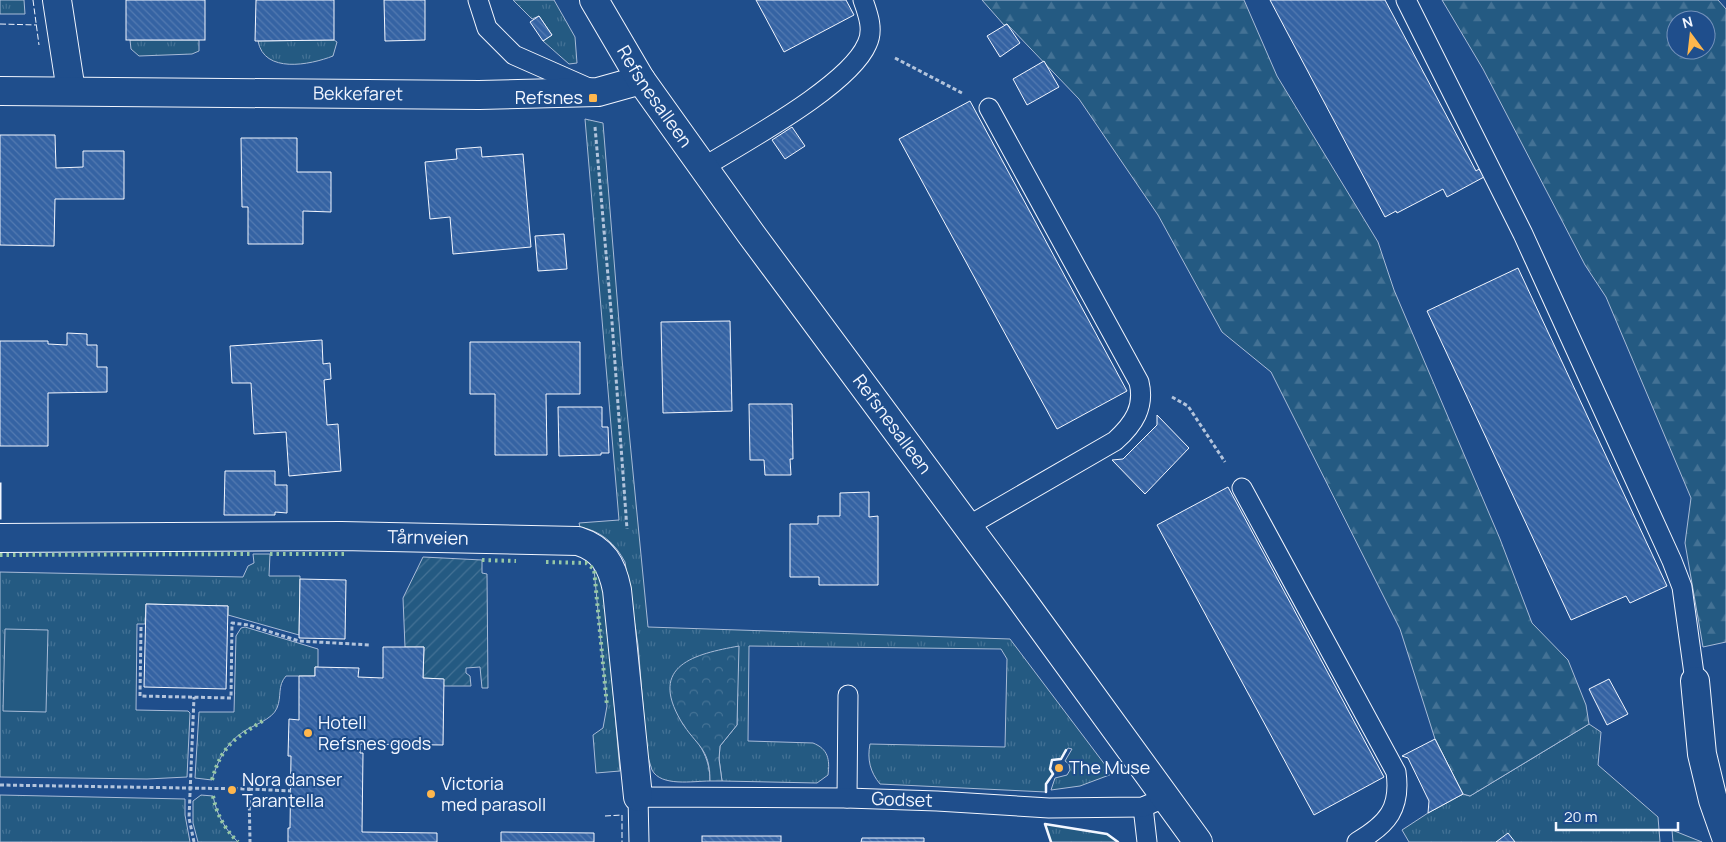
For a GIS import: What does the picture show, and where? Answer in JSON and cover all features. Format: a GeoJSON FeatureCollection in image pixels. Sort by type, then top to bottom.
{"type":"FeatureCollection","features":[{"type":"Feature","properties":{"kind":"street"},"geometry":{"type":"LineString","coordinates":[[57,0],[70,91]]}},
{"type":"Feature","properties":{"kind":"street","name":"Refsnesalleen"},"geometry":{"type":"LineString","coordinates":[[594,0],[642,80],[751,234],[968,526],[1153,802],[1198,842]]}},
{"type":"Feature","properties":{"kind":"street","name":"Bekkefaret"},"geometry":{"type":"LineString","coordinates":[[0,91],[469,95],[598,92],[642,80]]}},
{"type":"Feature","properties":{"kind":"street","name":"Tårnveien"},"geometry":{"type":"LineString","coordinates":[[0,538],[342,536],[578,541],[599,551],[608,562],[613,570],[618,590],[638,797]]}},
{"type":"Feature","properties":{"kind":"street"},"geometry":{"type":"LineString","coordinates":[[1695,681],[1702,754],[1712,800],[1726,837]]}},
{"type":"Feature","properties":{"kind":"lane"},"geometry":{"type":"LineString","coordinates":[[478,0],[488,28],[514,55],[598,92]]}},
{"type":"Feature","properties":{"kind":"lane"},"geometry":{"type":"LineString","coordinates":[[704,167],[807,103],[849,70],[867,44],[870,24],[863,0]]}},
{"type":"Feature","properties":{"kind":"lane"},"geometry":{"type":"LineString","coordinates":[[1406,0],[1523,234],[1672,561],[1682,587],[1695,681]]}},
{"type":"Feature","properties":{"kind":"lane"},"geometry":{"type":"LineString","coordinates":[[968,526],[1115,441],[1134,421],[1139,410],[1142,394],[1139,382],[990,108]]}},
{"type":"Feature","properties":{"kind":"lane"},"geometry":{"type":"LineString","coordinates":[[1242,488],[1396,772],[1397,802],[1393,812],[1367,836],[1357,842]]}},
{"type":"Feature","properties":{"kind":"lane"},"geometry":{"type":"LineString","coordinates":[[847,798],[848,695]]}},
{"type":"Feature","properties":{"kind":"lane"},"geometry":{"type":"LineString","coordinates":[[638,797],[640,842]]}},
{"type":"Feature","properties":{"kind":"lane","name":"Godset"},"geometry":{"type":"LineString","coordinates":[[638,797],[847,798],[937,801],[1035,808],[1153,802]]}},
{"type":"Feature","properties":{"kind":"lane"},"geometry":{"type":"LineString","coordinates":[[1146,842],[1153,802]]}},
{"type":"Feature","properties":{"kind":"path"},"geometry":{"type":"LineString","coordinates":[[867,44],[990,108]]}},
{"type":"Feature","properties":{"kind":"path"},"geometry":{"type":"LineString","coordinates":[[598,92],[593,108],[627,518],[624,549],[608,562]]}},
{"type":"Feature","properties":{"kind":"path"},"geometry":{"type":"LineString","coordinates":[[1142,394],[1166,395],[1188,406],[1242,488]]}},
{"type":"Feature","properties":{"kind":"path"},"geometry":{"type":"LineString","coordinates":[[141,627],[140,696],[231,698],[232,623],[249,625],[299,641],[370,645]]}},
{"type":"Feature","properties":{"kind":"path"},"geometry":{"type":"LineString","coordinates":[[194,697],[189,818],[194,842]]}},
{"type":"Feature","properties":{"kind":"path"},"geometry":{"type":"LineString","coordinates":[[0,785],[291,791]]}},
{"type":"Feature","properties":{"kind":"path"},"geometry":{"type":"LineString","coordinates":[[250,789],[250,842]]}},
{"type":"Feature","properties":{"kind":"green space"},"geometry":{"type":"Polygon","coordinates":[[[0,0],[24,0],[25,14],[0,14],[0,0]]]}},
{"type":"Feature","properties":{"kind":"green space"},"geometry":{"type":"Polygon","coordinates":[[[513,0],[554,0],[575,37],[577,63],[569,64],[543,41],[552,35],[539,16],[532,19],[513,0]]]}},
{"type":"Feature","properties":{"kind":"green space"},"geometry":{"type":"Polygon","coordinates":[[[982,0],[1244,0],[1277,76],[1378,242],[1394,290],[1500,539],[1532,623],[1568,660],[1586,705],[1589,724],[1470,796],[1463,794],[1435,739],[1400,629],[1271,372],[1222,332],[1158,215],[1079,99],[1007,24],[1004,25],[982,0]]]}},
{"type":"Feature","properties":{"kind":"green space"},"geometry":{"type":"Polygon","coordinates":[[[1442,0],[1718,0],[1726,9],[1726,642],[1703,647],[1685,543],[1691,498],[1606,297],[1585,265],[1483,69],[1442,0]]]}},
{"type":"Feature","properties":{"kind":"green space"},"geometry":{"type":"Polygon","coordinates":[[[130,40],[199,40],[199,51],[192,54],[139,56],[131,49],[130,40]]]}},
{"type":"Feature","properties":{"kind":"green space"},"geometry":{"type":"Polygon","coordinates":[[[334,40],[337,42],[333,56],[301,64],[278,63],[269,59],[262,51],[258,41],[334,40]]]}},
{"type":"Feature","properties":{"kind":"green space"},"geometry":{"type":"Polygon","coordinates":[[[585,119],[603,123],[622,359],[648,627],[1010,639],[1112,774],[1080,786],[1051,790],[1055,778],[1067,775],[1070,770],[1069,764],[1065,761],[1072,749],[1068,748],[1061,759],[1052,760],[1050,769],[1053,774],[1046,784],[1046,792],[880,784],[870,765],[870,744],[1005,747],[1007,659],[1001,649],[749,646],[748,741],[813,743],[818,745],[827,755],[829,764],[828,775],[817,783],[722,781],[719,759],[720,746],[737,725],[738,646],[682,723],[702,749],[708,764],[710,781],[678,782],[662,779],[656,775],[652,770],[647,754],[638,645],[625,562],[617,549],[607,539],[594,531],[580,527],[579,523],[619,520],[585,119]]]}},
{"type":"Feature","properties":{"kind":"green space"},"geometry":{"type":"Polygon","coordinates":[[[253,554],[270,554],[269,576],[300,576],[299,635],[228,615],[228,606],[146,604],[145,624],[137,624],[136,710],[188,711],[190,713],[187,777],[147,779],[0,777],[0,572],[243,577],[248,566],[254,563],[253,554]]]}},
{"type":"Feature","properties":{"kind":"green space"},"geometry":{"type":"Polygon","coordinates":[[[423,557],[482,560],[482,573],[487,574],[488,688],[482,688],[480,667],[466,668],[466,673],[470,676],[471,686],[444,686],[443,679],[423,678],[424,647],[405,647],[403,598],[423,557]]]}},
{"type":"Feature","properties":{"kind":"green space"},"geometry":{"type":"Polygon","coordinates":[[[594,569],[599,573],[605,599],[620,771],[596,773],[593,735],[603,728],[607,706],[594,569]]]}},
{"type":"Feature","properties":{"kind":"green space"},"geometry":{"type":"Polygon","coordinates":[[[245,627],[318,649],[318,667],[315,667],[315,676],[286,676],[283,680],[275,712],[267,719],[237,736],[227,747],[212,780],[195,778],[199,712],[234,712],[236,636],[241,628],[245,627]]]}},
{"type":"Feature","properties":{"kind":"green space"},"geometry":{"type":"Polygon","coordinates":[[[5,629],[48,630],[46,712],[3,711],[5,629]]]}},
{"type":"Feature","properties":{"kind":"green space"},"geometry":{"type":"Polygon","coordinates":[[[739,646],[737,725],[720,746],[719,759],[722,781],[710,781],[708,761],[681,721],[672,702],[670,687],[673,675],[681,666],[693,658],[739,646]]]}},
{"type":"Feature","properties":{"kind":"green space"},"geometry":{"type":"Polygon","coordinates":[[[1589,724],[1601,732],[1598,765],[1658,817],[1660,842],[1409,842],[1402,830],[1463,794],[1470,796],[1589,724]]]}},
{"type":"Feature","properties":{"kind":"green space"},"geometry":{"type":"Polygon","coordinates":[[[0,795],[185,799],[185,815],[190,842],[0,842],[0,795]]]}},
{"type":"Feature","properties":{"kind":"green space"},"geometry":{"type":"Polygon","coordinates":[[[201,795],[213,796],[222,821],[238,842],[198,842],[193,823],[193,801],[201,795]]]}},
{"type":"Feature","properties":{"kind":"green space"},"geometry":{"type":"Polygon","coordinates":[[[1045,824],[1107,834],[1118,842],[1051,842],[1045,824]]]}},
{"type":"Feature","properties":{"kind":"green space"},"geometry":{"type":"Polygon","coordinates":[[[1672,830],[1702,842],[1673,842],[1672,830]]]}},
{"type":"Feature","properties":{"kind":"building"},"geometry":{"type":"Polygon","coordinates":[[[126,0],[205,0],[205,40],[126,40],[126,0]]]}},
{"type":"Feature","properties":{"kind":"building"},"geometry":{"type":"Polygon","coordinates":[[[256,0],[334,0],[334,40],[255,41],[256,0]]]}},
{"type":"Feature","properties":{"kind":"building"},"geometry":{"type":"Polygon","coordinates":[[[384,0],[425,0],[425,40],[385,41],[384,0]]]}},
{"type":"Feature","properties":{"kind":"building"},"geometry":{"type":"Polygon","coordinates":[[[756,0],[846,0],[854,15],[784,52],[756,0]]]}},
{"type":"Feature","properties":{"kind":"building"},"geometry":{"type":"Polygon","coordinates":[[[1270,0],[1385,0],[1476,171],[1479,169],[1484,177],[1447,197],[1443,189],[1397,213],[1396,211],[1385,217],[1270,0]]]}},
{"type":"Feature","properties":{"kind":"building"},"geometry":{"type":"Polygon","coordinates":[[[539,16],[552,35],[543,41],[530,22],[539,16]]]}},
{"type":"Feature","properties":{"kind":"building"},"geometry":{"type":"Polygon","coordinates":[[[1007,24],[1020,43],[1000,57],[987,36],[1007,24]]]}},
{"type":"Feature","properties":{"kind":"building"},"geometry":{"type":"Polygon","coordinates":[[[1044,61],[1059,87],[1027,105],[1013,79],[1044,61]]]}},
{"type":"Feature","properties":{"kind":"building"},"geometry":{"type":"Polygon","coordinates":[[[970,101],[1127,391],[1057,429],[899,139],[970,101]]]}},
{"type":"Feature","properties":{"kind":"building"},"geometry":{"type":"Polygon","coordinates":[[[792,127],[805,146],[785,159],[772,140],[792,127]]]}},
{"type":"Feature","properties":{"kind":"building"},"geometry":{"type":"Polygon","coordinates":[[[0,135],[55,135],[56,168],[83,167],[83,151],[124,151],[124,199],[55,199],[54,246],[0,245],[0,135]]]}},
{"type":"Feature","properties":{"kind":"building"},"geometry":{"type":"Polygon","coordinates":[[[241,138],[297,138],[297,172],[331,172],[331,212],[303,211],[303,244],[248,244],[248,207],[242,207],[241,138]]]}},
{"type":"Feature","properties":{"kind":"building"},"geometry":{"type":"Polygon","coordinates":[[[481,147],[482,157],[523,154],[531,247],[453,254],[450,217],[430,219],[425,162],[457,159],[456,149],[481,147]]]}},
{"type":"Feature","properties":{"kind":"building"},"geometry":{"type":"Polygon","coordinates":[[[564,234],[567,269],[538,271],[535,236],[564,234]]]}},
{"type":"Feature","properties":{"kind":"building"},"geometry":{"type":"Polygon","coordinates":[[[1518,268],[1667,586],[1630,603],[1626,596],[1571,620],[1427,311],[1518,268]]]}},
{"type":"Feature","properties":{"kind":"building"},"geometry":{"type":"Polygon","coordinates":[[[730,321],[732,411],[663,413],[661,322],[730,321]]]}},
{"type":"Feature","properties":{"kind":"building"},"geometry":{"type":"Polygon","coordinates":[[[67,333],[87,334],[87,345],[97,345],[97,367],[107,367],[107,392],[48,393],[48,446],[0,446],[0,341],[48,341],[48,344],[67,345],[67,333]]]}},
{"type":"Feature","properties":{"kind":"building"},"geometry":{"type":"Polygon","coordinates":[[[322,340],[323,364],[330,363],[331,379],[324,380],[327,425],[338,424],[341,471],[289,476],[286,432],[254,434],[251,383],[232,383],[230,346],[322,340]]]}},
{"type":"Feature","properties":{"kind":"building"},"geometry":{"type":"Polygon","coordinates":[[[470,342],[580,342],[580,394],[546,394],[547,455],[495,455],[495,394],[470,394],[470,342]]]}},
{"type":"Feature","properties":{"kind":"building"},"geometry":{"type":"Polygon","coordinates":[[[749,404],[792,404],[793,459],[790,459],[791,475],[765,475],[764,460],[750,460],[749,404]]]}},
{"type":"Feature","properties":{"kind":"building"},"geometry":{"type":"Polygon","coordinates":[[[558,407],[602,407],[602,427],[608,427],[609,453],[601,453],[601,455],[559,456],[558,407]]]}},
{"type":"Feature","properties":{"kind":"building"},"geometry":{"type":"Polygon","coordinates":[[[1157,415],[1189,448],[1145,494],[1112,460],[1123,459],[1157,425],[1157,415]]]}},
{"type":"Feature","properties":{"kind":"building"},"geometry":{"type":"Polygon","coordinates":[[[225,471],[275,471],[275,485],[287,485],[287,513],[275,512],[275,515],[224,515],[225,471]]]}},
{"type":"Feature","properties":{"kind":"building"},"geometry":{"type":"Polygon","coordinates":[[[1,483],[1,519],[0,519],[1,483]]]}},
{"type":"Feature","properties":{"kind":"building"},"geometry":{"type":"Polygon","coordinates":[[[1228,487],[1384,777],[1314,815],[1157,525],[1228,487]]]}},
{"type":"Feature","properties":{"kind":"building"},"geometry":{"type":"Polygon","coordinates":[[[869,492],[869,517],[878,516],[878,585],[819,585],[819,577],[790,577],[790,524],[818,524],[818,516],[840,516],[840,493],[869,492]]]}},
{"type":"Feature","properties":{"kind":"building"},"geometry":{"type":"Polygon","coordinates":[[[300,579],[346,580],[345,639],[299,638],[300,579]]]}},
{"type":"Feature","properties":{"kind":"building"},"geometry":{"type":"Polygon","coordinates":[[[146,604],[228,606],[226,689],[144,687],[146,604]]]}},
{"type":"Feature","properties":{"kind":"building"},"geometry":{"type":"Polygon","coordinates":[[[383,647],[424,647],[423,678],[444,679],[443,745],[360,744],[360,753],[363,753],[362,832],[437,833],[437,842],[288,842],[288,828],[290,828],[291,756],[288,756],[289,719],[299,720],[299,676],[315,676],[315,667],[359,668],[358,677],[383,678],[383,647]]]}},
{"type":"Feature","properties":{"kind":"building"},"geometry":{"type":"Polygon","coordinates":[[[1609,679],[1628,714],[1607,725],[1589,689],[1609,679]]]}},
{"type":"Feature","properties":{"kind":"building"},"geometry":{"type":"Polygon","coordinates":[[[1435,739],[1463,794],[1428,813],[1429,801],[1408,758],[1402,756],[1435,739]]]}},
{"type":"Feature","properties":{"kind":"building"},"geometry":{"type":"Polygon","coordinates":[[[501,832],[594,833],[594,842],[501,842],[501,832]]]}},
{"type":"Feature","properties":{"kind":"building"},"geometry":{"type":"Polygon","coordinates":[[[1508,833],[1515,842],[1496,842],[1508,833]]]}},
{"type":"Feature","properties":{"kind":"building"},"geometry":{"type":"Polygon","coordinates":[[[702,836],[781,836],[781,842],[702,842],[702,836]]]}},
{"type":"Feature","properties":{"kind":"building"},"geometry":{"type":"Polygon","coordinates":[[[862,838],[924,838],[924,842],[861,842],[862,838]]]}},
{"type":"Feature","properties":{"kind":"hedge"},"geometry":{"type":"LineString","coordinates":[[0,555],[253,554]]}},
{"type":"Feature","properties":{"kind":"hedge"},"geometry":{"type":"LineString","coordinates":[[270,554],[348,554]]}},
{"type":"Feature","properties":{"kind":"hedge"},"geometry":{"type":"LineString","coordinates":[[482,560],[516,561]]}},
{"type":"Feature","properties":{"kind":"hedge"},"geometry":{"type":"LineString","coordinates":[[546,562],[586,563],[594,569],[607,706]]}},
{"type":"Feature","properties":{"kind":"hedge"},"geometry":{"type":"LineString","coordinates":[[212,780],[225,750],[237,738],[264,720]]}},
{"type":"Feature","properties":{"kind":"hedge"},"geometry":{"type":"LineString","coordinates":[[213,796],[222,821],[238,842]]}},
{"type":"Feature","properties":{"kind":"fence"},"geometry":{"type":"LineString","coordinates":[[33,0],[39,45]]}},
{"type":"Feature","properties":{"kind":"fence"},"geometry":{"type":"LineString","coordinates":[[0,24],[37,25]]}},
{"type":"Feature","properties":{"kind":"fence"},"geometry":{"type":"LineString","coordinates":[[605,816],[622,815],[622,842]]}},
{"type":"Feature","properties":{"kind":"wall"},"geometry":{"type":"LineString","coordinates":[[1046,792],[1046,784],[1053,774],[1050,769],[1052,760],[1061,759],[1066,750]]}},
{"type":"Feature","properties":{"kind":"wall"},"geometry":{"type":"LineString","coordinates":[[1051,842],[1045,824],[1107,834],[1118,842]]}},
{"type":"Feature","properties":{"kind":"place","name":"Refsnes"},"geometry":{"type":"Point","coordinates":[593,98]}},
{"type":"Feature","properties":{"kind":"place","name":"Hotell Refsnes gods"},"geometry":{"type":"Point","coordinates":[308,733]}},
{"type":"Feature","properties":{"kind":"place","name":"The Muse"},"geometry":{"type":"Point","coordinates":[1059,768]}},
{"type":"Feature","properties":{"kind":"place","name":"Nora danser Tarantella"},"geometry":{"type":"Point","coordinates":[232,790]}},
{"type":"Feature","properties":{"kind":"place","name":"Victoria med parasoll"},"geometry":{"type":"Point","coordinates":[431,794]}}]}
